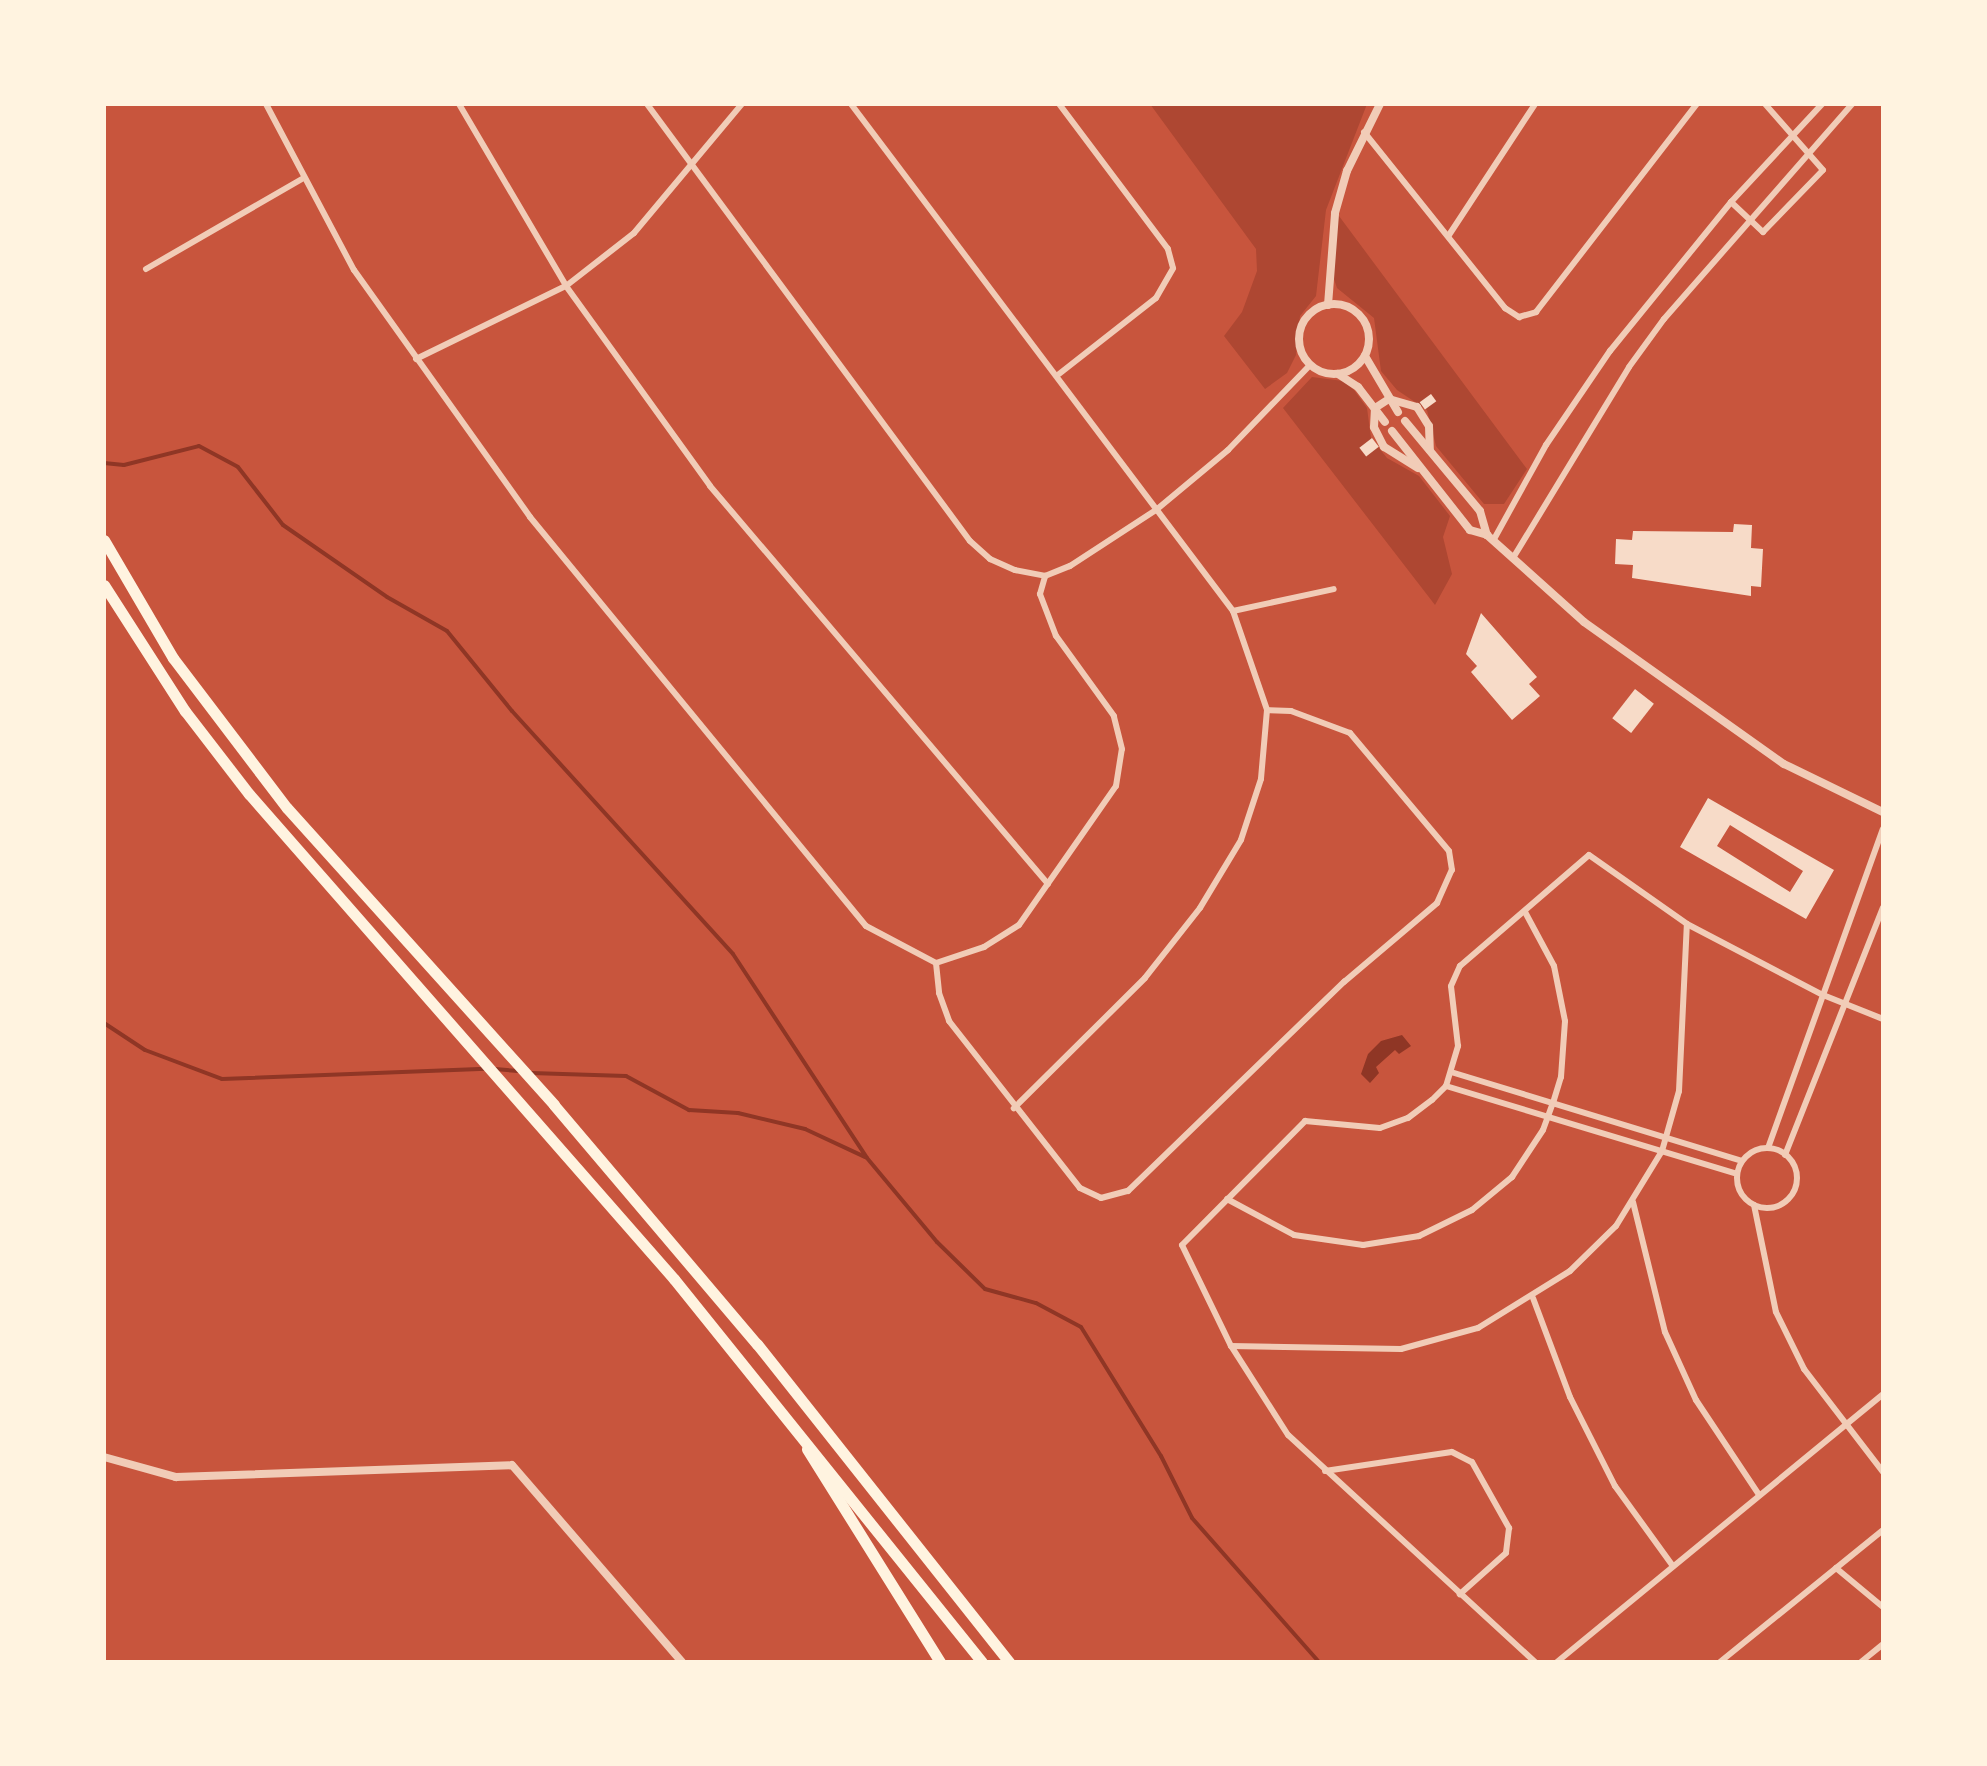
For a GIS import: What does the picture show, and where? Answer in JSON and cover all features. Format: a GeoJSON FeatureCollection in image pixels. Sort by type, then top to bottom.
{"type":"FeatureCollection","features":[{"type":"Feature","properties":{"kind":"highway"},"geometry":{"type":"LineString","coordinates":[[104,540],[173,658],[239,748],[365,896],[554,1105],[812,1410],[1009,1662]]}},
{"type":"Feature","properties":{"kind":"highway"},"geometry":{"type":"LineString","coordinates":[[104,585],[218,756],[793,1423],[982,1662]]}},
{"type":"Feature","properties":{"kind":"highway"},"geometry":{"type":"LineString","coordinates":[[793,1423],[940,1662]]}},
{"type":"Feature","properties":{"kind":"highway"},"geometry":{"type":"LineString","coordinates":[[981,1626],[1017,1662]]}},
{"type":"Feature","properties":{"kind":"street"},"geometry":{"type":"LineString","coordinates":[[266,104],[302,179],[354,270],[530,517],[729,756],[830,887],[866,926],[936,963],[984,947],[1019,925],[1116,786],[1122,749],[1114,716],[1044,611],[1040,594],[1045,576]]}},
{"type":"Feature","properties":{"kind":"street"},"geometry":{"type":"LineString","coordinates":[[459,104],[566,286],[710,486],[1048,884]]}},
{"type":"Feature","properties":{"kind":"street"},"geometry":{"type":"LineString","coordinates":[[647,104],[970,541],[990,559],[1045,576],[1070,566],[1156,510],[1228,450],[1310,365]]}},
{"type":"Feature","properties":{"kind":"street"},"geometry":{"type":"LineString","coordinates":[[416,359],[566,286],[634,233],[689,163],[742,104]]}},
{"type":"Feature","properties":{"kind":"street"},"geometry":{"type":"LineString","coordinates":[[851,104],[1059,374],[1233,611],[1267,710],[1261,779],[1241,840],[1200,908],[1145,978],[1014,1108]]}},
{"type":"Feature","properties":{"kind":"street"},"geometry":{"type":"LineString","coordinates":[[1059,104],[1168,249],[1173,268],[1156,298],[1059,374]]}},
{"type":"Feature","properties":{"kind":"street"},"geometry":{"type":"LineString","coordinates":[[1380,104],[1364,132],[1335,213],[1328,305],[1303,324],[1300,346],[1310,365],[1338,374],[1375,408],[1385,422]]}},
{"type":"Feature","properties":{"kind":"street"},"geometry":{"type":"LineString","coordinates":[[1449,235],[1535,104]]}},
{"type":"Feature","properties":{"kind":"street"},"geometry":{"type":"LineString","coordinates":[[1364,132],[1505,308],[1519,317],[1536,312],[1697,104]]}},
{"type":"Feature","properties":{"kind":"street"},"geometry":{"type":"LineString","coordinates":[[1731,202],[1763,232],[1823,170],[1808,149],[1765,104]]}},
{"type":"Feature","properties":{"kind":"street"},"geometry":{"type":"LineString","coordinates":[[1490,538],[1546,445],[1610,351],[1731,202],[1822,104]]}},
{"type":"Feature","properties":{"kind":"street"},"geometry":{"type":"LineString","coordinates":[[1513,558],[1629,367],[1749,217],[1852,104]]}},
{"type":"Feature","properties":{"kind":"street"},"geometry":{"type":"LineString","coordinates":[[146,269],[302,179]]}},
{"type":"Feature","properties":{"kind":"street"},"geometry":{"type":"LineString","coordinates":[[1328,305],[1359,314],[1369,334],[1365,356],[1398,412]]}},
{"type":"Feature","properties":{"kind":"street"},"geometry":{"type":"LineString","coordinates":[[1338,374],[1365,356]]}},
{"type":"Feature","properties":{"kind":"street"},"geometry":{"type":"LineString","coordinates":[[1375,408],[1389,399],[1408,402],[1425,416],[1430,450]]}},
{"type":"Feature","properties":{"kind":"street"},"geometry":{"type":"LineString","coordinates":[[1375,408],[1374,427],[1384,447],[1423,471]]}},
{"type":"Feature","properties":{"kind":"street"},"geometry":{"type":"LineString","coordinates":[[1405,421],[1480,511],[1490,538]]}},
{"type":"Feature","properties":{"kind":"street"},"geometry":{"type":"LineString","coordinates":[[1392,431],[1470,530],[1490,538],[1584,622],[1684,697],[1811,780],[1883,812]]}},
{"type":"Feature","properties":{"kind":"street"},"geometry":{"type":"LineString","coordinates":[[1233,611],[1334,589]]}},
{"type":"Feature","properties":{"kind":"street"},"geometry":{"type":"LineString","coordinates":[[936,963],[939,993],[949,1021],[1014,1108],[1080,1188],[1101,1198],[1128,1191],[1344,982],[1437,903],[1452,870],[1449,851],[1350,733],[1291,711],[1267,710]]}},
{"type":"Feature","properties":{"kind":"street"},"geometry":{"type":"LineString","coordinates":[[1883,829],[1768,1148],[1742,1161],[1737,1174],[1741,1192],[1754,1205],[1776,1312],[1804,1369],[1849,1423],[1883,1472]]}},
{"type":"Feature","properties":{"kind":"street"},"geometry":{"type":"LineString","coordinates":[[1535,1662],[1288,1435],[1231,1346],[1182,1245],[1305,1121],[1380,1128],[1408,1118],[1446,1086],[1458,1046],[1451,986],[1460,966],[1589,855],[1687,924],[1823,995],[1883,1019]]}},
{"type":"Feature","properties":{"kind":"street"},"geometry":{"type":"LineString","coordinates":[[1785,1155],[1883,908]]}},
{"type":"Feature","properties":{"kind":"street"},"geometry":{"type":"LineString","coordinates":[[1227,1199],[1294,1235],[1363,1245],[1419,1236],[1472,1210],[1512,1177],[1553,1103],[1561,1077],[1565,1021],[1554,966],[1525,912]]}},
{"type":"Feature","properties":{"kind":"street"},"geometry":{"type":"LineString","coordinates":[[1231,1346],[1401,1349],[1478,1328],[1533,1298],[1607,1235],[1633,1202],[1662,1151],[1680,1080],[1687,924]]}},
{"type":"Feature","properties":{"kind":"street"},"geometry":{"type":"LineString","coordinates":[[1451,1072],[1742,1161]]}},
{"type":"Feature","properties":{"kind":"street"},"geometry":{"type":"LineString","coordinates":[[1446,1086],[1737,1174]]}},
{"type":"Feature","properties":{"kind":"street"},"geometry":{"type":"LineString","coordinates":[[1754,1205],[1773,1207],[1789,1197],[1796,1180],[1785,1155],[1768,1148]]}},
{"type":"Feature","properties":{"kind":"street"},"geometry":{"type":"LineString","coordinates":[[1633,1202],[1665,1332],[1696,1400],[1759,1495]]}},
{"type":"Feature","properties":{"kind":"street"},"geometry":{"type":"LineString","coordinates":[[1533,1298],[1570,1397],[1615,1486],[1673,1566]]}},
{"type":"Feature","properties":{"kind":"street"},"geometry":{"type":"LineString","coordinates":[[1557,1662],[1883,1394]]}},
{"type":"Feature","properties":{"kind":"street"},"geometry":{"type":"LineString","coordinates":[[1325,1471],[1452,1452],[1472,1462],[1509,1528],[1506,1553],[1460,1594]]}},
{"type":"Feature","properties":{"kind":"street"},"geometry":{"type":"LineString","coordinates":[[104,1457],[176,1477],[512,1465],[682,1662]]}},
{"type":"Feature","properties":{"kind":"street"},"geometry":{"type":"LineString","coordinates":[[1720,1662],[1883,1530]]}},
{"type":"Feature","properties":{"kind":"street"},"geometry":{"type":"LineString","coordinates":[[1836,1568],[1883,1607]]}},
{"type":"Feature","properties":{"kind":"street"},"geometry":{"type":"LineString","coordinates":[[1861,1662],[1883,1644]]}},
{"type":"Feature","properties":{"kind":"shaded area"},"geometry":{"type":"Polygon","coordinates":[[[1150,104],[1367,104],[1326,210],[1316,296],[1300,316],[1296,355],[1287,373],[1265,389],[1224,336],[1242,312],[1257,271],[1256,249],[1150,104]]]}},
{"type":"Feature","properties":{"kind":"shaded area"},"geometry":{"type":"Polygon","coordinates":[[[1339,216],[1527,469],[1504,504],[1484,504],[1436,446],[1427,410],[1397,390],[1381,371],[1374,318],[1337,288],[1334,279],[1332,246],[1339,216]]]}},
{"type":"Feature","properties":{"kind":"shaded area"},"geometry":{"type":"Polygon","coordinates":[[[1312,377],[1343,381],[1354,390],[1367,408],[1371,438],[1387,458],[1419,476],[1450,516],[1443,537],[1452,574],[1435,605],[1283,408],[1312,377]]]}},
{"type":"Feature","properties":{"kind":"shaded area"},"geometry":{"type":"Polygon","coordinates":[[[1402,1035],[1411,1046],[1399,1054],[1395,1050],[1376,1067],[1379,1073],[1370,1083],[1361,1074],[1368,1054],[1381,1041],[1402,1035]]]}},
{"type":"Feature","properties":{"kind":"building"},"geometry":{"type":"Polygon","coordinates":[[[1431,394],[1436,401],[1425,410],[1420,402],[1431,394]]]}},
{"type":"Feature","properties":{"kind":"building"},"geometry":{"type":"Polygon","coordinates":[[[1372,438],[1379,447],[1366,457],[1359,448],[1372,438]]]}},
{"type":"Feature","properties":{"kind":"building"},"geometry":{"type":"Polygon","coordinates":[[[1734,524],[1752,525],[1751,548],[1763,549],[1761,587],[1751,586],[1751,596],[1632,578],[1633,565],[1615,564],[1616,539],[1632,540],[1633,531],[1733,532],[1734,524]]]}},
{"type":"Feature","properties":{"kind":"building"},"geometry":{"type":"Polygon","coordinates":[[[1481,613],[1537,677],[1529,684],[1540,696],[1512,720],[1471,672],[1477,666],[1466,654],[1481,613]]]}},
{"type":"Feature","properties":{"kind":"building"},"geometry":{"type":"Polygon","coordinates":[[[1635,689],[1654,704],[1631,733],[1612,718],[1635,689]]]}},
{"type":"Feature","properties":{"kind":"building"},"geometry":{"type":"Polygon","coordinates":[[[1708,798],[1834,870],[1806,919],[1680,847],[1708,798]],[[1730,825],[1717,846],[1790,892],[1803,871],[1730,825]]]}},
{"type":"Feature","properties":{"kind":"waterway"},"geometry":{"type":"LineString","coordinates":[[104,463],[124,465],[199,446],[238,467],[283,525],[387,597],[447,631],[512,711],[733,954],[867,1158],[937,1242],[985,1289],[1036,1303],[1081,1327],[1161,1456],[1192,1518],[1319,1662]]}},
{"type":"Feature","properties":{"kind":"waterway"},"geometry":{"type":"LineString","coordinates":[[104,1023],[145,1050],[222,1079],[486,1069]]}},
{"type":"Feature","properties":{"kind":"waterway"},"geometry":{"type":"LineString","coordinates":[[495,1069],[518,1071]]}},
{"type":"Feature","properties":{"kind":"waterway"},"geometry":{"type":"LineString","coordinates":[[531,1073],[626,1076],[689,1110],[738,1113],[805,1129],[865,1157]]}}]}
